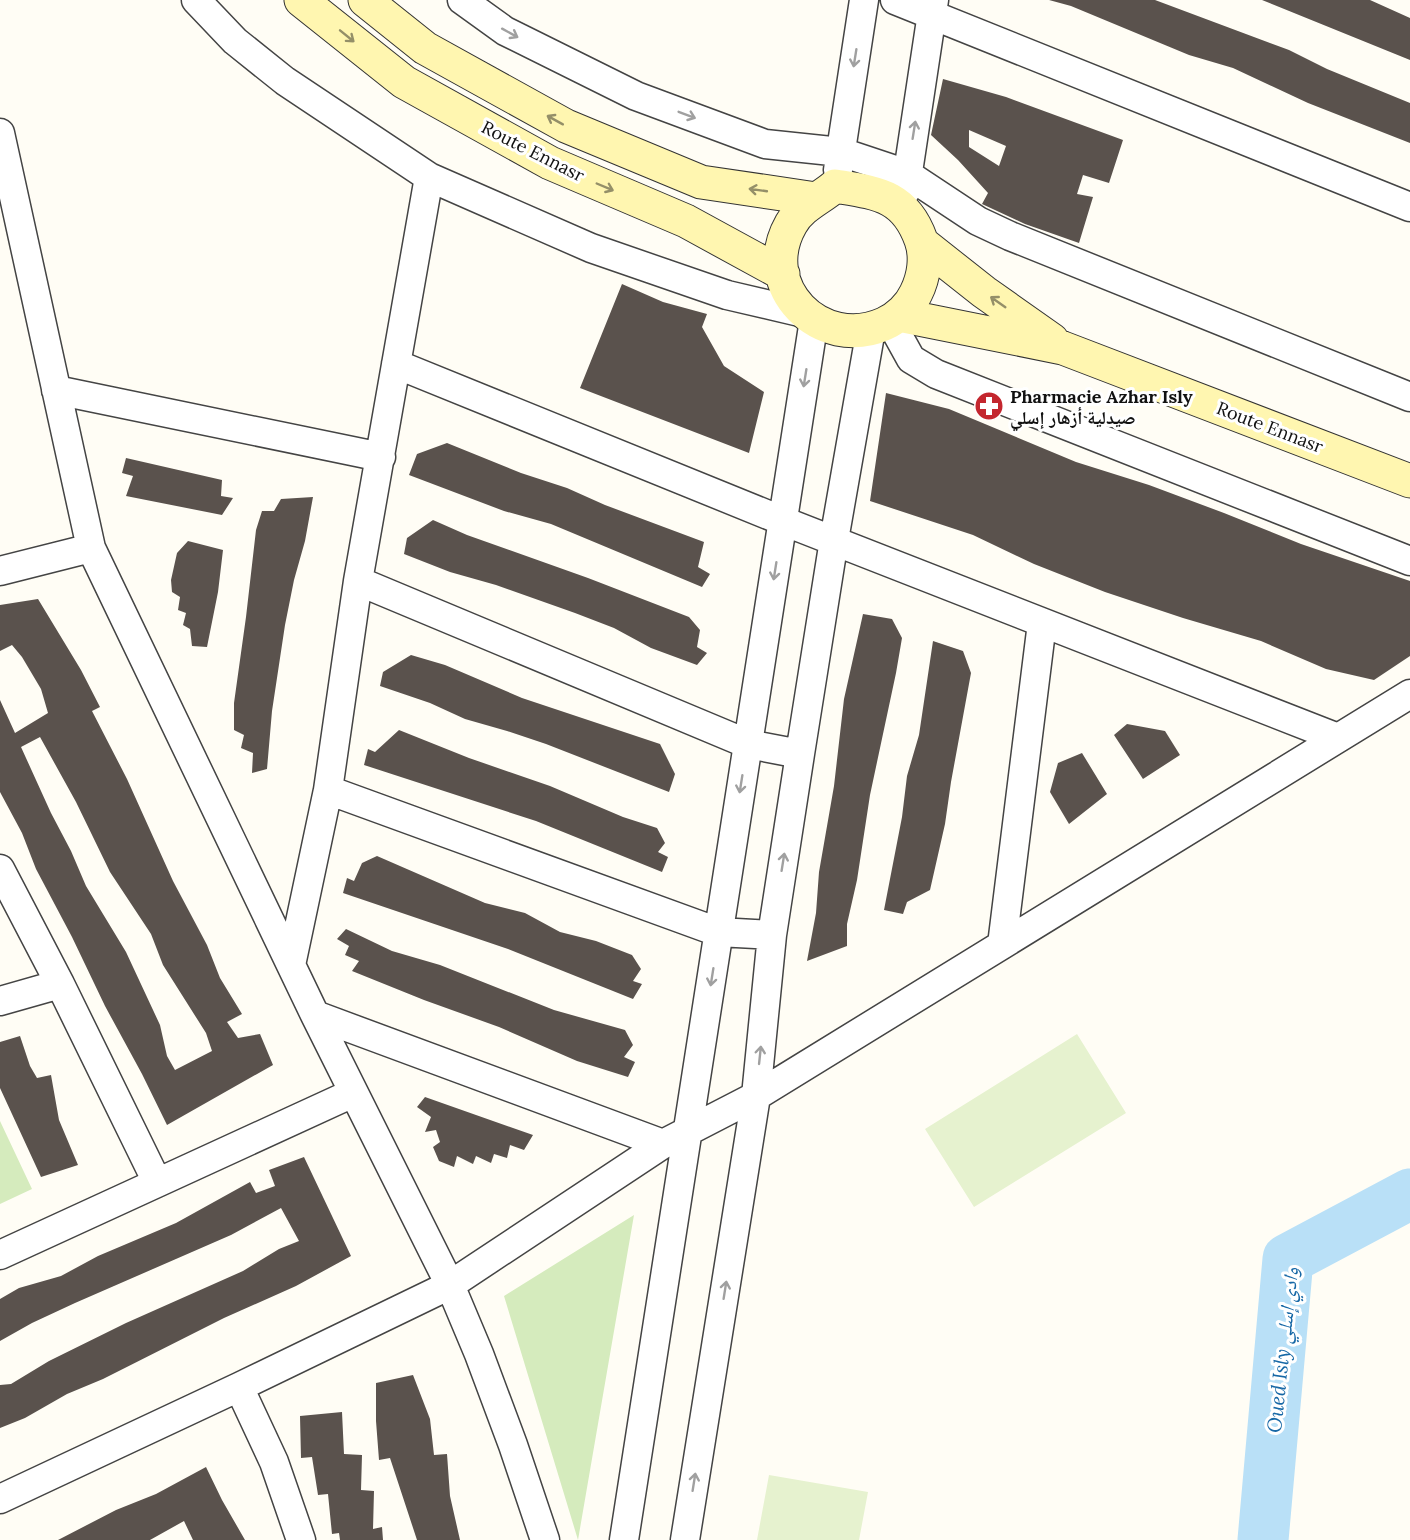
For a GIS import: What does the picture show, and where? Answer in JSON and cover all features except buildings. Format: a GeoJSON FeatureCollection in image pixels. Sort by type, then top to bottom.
{"type":"FeatureCollection","features":[{"type":"Feature","properties":{"kind":"main road","name":"Route Ennasr"},"geometry":{"type":"LineString","coordinates":[[301,0],[404,82],[550,163],[686,221],[783,274]]}},
{"type":"Feature","properties":{"kind":"main road","name":"Route Ennasr"},"geometry":{"type":"LineString","coordinates":[[364,0],[425,48],[566,126],[701,182],[826,192]]}},
{"type":"Feature","properties":{"kind":"main road"},"geometry":{"type":"LineString","coordinates":[[870,191],[888,198],[903,209],[915,224],[922,243],[925,263],[921,282],[912,300],[887,322],[852,332],[832,329],[809,316],[790,295],[783,274],[781,257],[788,232],[802,210],[826,192],[870,191]]}},
{"type":"Feature","properties":{"kind":"main road","name":"Route Ennasr"},"geometry":{"type":"LineString","coordinates":[[922,243],[984,292],[1063,348]]}},
{"type":"Feature","properties":{"kind":"main road","name":"Route Ennasr"},"geometry":{"type":"LineString","coordinates":[[887,322],[1063,348],[1410,481]]}},
{"type":"Feature","properties":{"kind":"street"},"geometry":{"type":"LineString","coordinates":[[196,0],[235,41],[285,81],[429,177],[591,248],[726,295],[809,316],[783,521],[624,1540]]}},
{"type":"Feature","properties":{"kind":"street"},"geometry":{"type":"LineString","coordinates":[[462,0],[505,31],[636,96],[765,144],[841,152],[908,174],[978,221],[1010,236],[1410,397]]}},
{"type":"Feature","properties":{"kind":"street"},"geometry":{"type":"LineString","coordinates":[[826,192],[841,152],[864,0]]}},
{"type":"Feature","properties":{"kind":"street"},"geometry":{"type":"LineString","coordinates":[[895,0],[933,8],[1410,207]]}},
{"type":"Feature","properties":{"kind":"street"},"geometry":{"type":"LineString","coordinates":[[903,209],[933,8]]}},
{"type":"Feature","properties":{"kind":"street"},"geometry":{"type":"LineString","coordinates":[[0,133],[91,548],[291,965],[450,1285],[506,1425],[545,1540]]}},
{"type":"Feature","properties":{"kind":"street"},"geometry":{"type":"LineString","coordinates":[[291,965],[328,790],[358,581],[429,177]]}},
{"type":"Feature","properties":{"kind":"street"},"geometry":{"type":"LineString","coordinates":[[685,1540],[756,1096],[772,935],[834,540],[887,322]]}},
{"type":"Feature","properties":{"kind":"street"},"geometry":{"type":"LineString","coordinates":[[887,322],[911,359],[936,374],[1410,561]]}},
{"type":"Feature","properties":{"kind":"street"},"geometry":{"type":"LineString","coordinates":[[396,364],[783,521],[1338,738]]}},
{"type":"Feature","properties":{"kind":"street"},"geometry":{"type":"LineString","coordinates":[[56,390],[381,457]]}},
{"type":"Feature","properties":{"kind":"street"},"geometry":{"type":"LineString","coordinates":[[0,571],[91,548]]}},
{"type":"Feature","properties":{"kind":"street"},"geometry":{"type":"LineString","coordinates":[[358,581],[748,744],[800,754]]}},
{"type":"Feature","properties":{"kind":"street"},"geometry":{"type":"LineString","coordinates":[[1002,945],[1042,623]]}},
{"type":"Feature","properties":{"kind":"street"},"geometry":{"type":"LineString","coordinates":[[0,1499],[450,1285],[663,1144],[756,1096],[1410,694]]}},
{"type":"Feature","properties":{"kind":"street"},"geometry":{"type":"LineString","coordinates":[[328,790],[718,932],[772,935]]}},
{"type":"Feature","properties":{"kind":"street"},"geometry":{"type":"LineString","coordinates":[[0,869],[60,984],[157,1182]]}},
{"type":"Feature","properties":{"kind":"street"},"geometry":{"type":"LineString","coordinates":[[0,1001],[60,984]]}},
{"type":"Feature","properties":{"kind":"street"},"geometry":{"type":"LineString","coordinates":[[315,1014],[663,1144]]}},
{"type":"Feature","properties":{"kind":"street"},"geometry":{"type":"LineString","coordinates":[[0,1255],[353,1092]]}},
{"type":"Feature","properties":{"kind":"street"},"geometry":{"type":"LineString","coordinates":[[239,1387],[274,1462],[301,1540]]}},
{"type":"Feature","properties":{"kind":"green space"},"geometry":{"type":"Polygon","coordinates":[[[1077,1034],[1126,1113],[974,1207],[925,1129],[1077,1034]]]}},
{"type":"Feature","properties":{"kind":"green space"},"geometry":{"type":"Polygon","coordinates":[[[0,1121],[32,1189],[0,1204],[0,1121]]]}},
{"type":"Feature","properties":{"kind":"green space"},"geometry":{"type":"Polygon","coordinates":[[[634,1215],[578,1540],[504,1296],[634,1215]]]}},
{"type":"Feature","properties":{"kind":"green space"},"geometry":{"type":"Polygon","coordinates":[[[769,1475],[868,1492],[859,1540],[757,1540],[769,1475]]]}},
{"type":"Feature","properties":{"kind":"waterway","name":"Oued Isly وادي إسلي"},"geometry":{"type":"LineString","coordinates":[[1263,1540],[1288,1259],[1410,1194]]}},
{"type":"Feature","properties":{"kind":"place","name":"Pharmacie Azhar Isly صيدلية أزهار إسلي"},"geometry":{"type":"Point","coordinates":[989,406]}}]}
